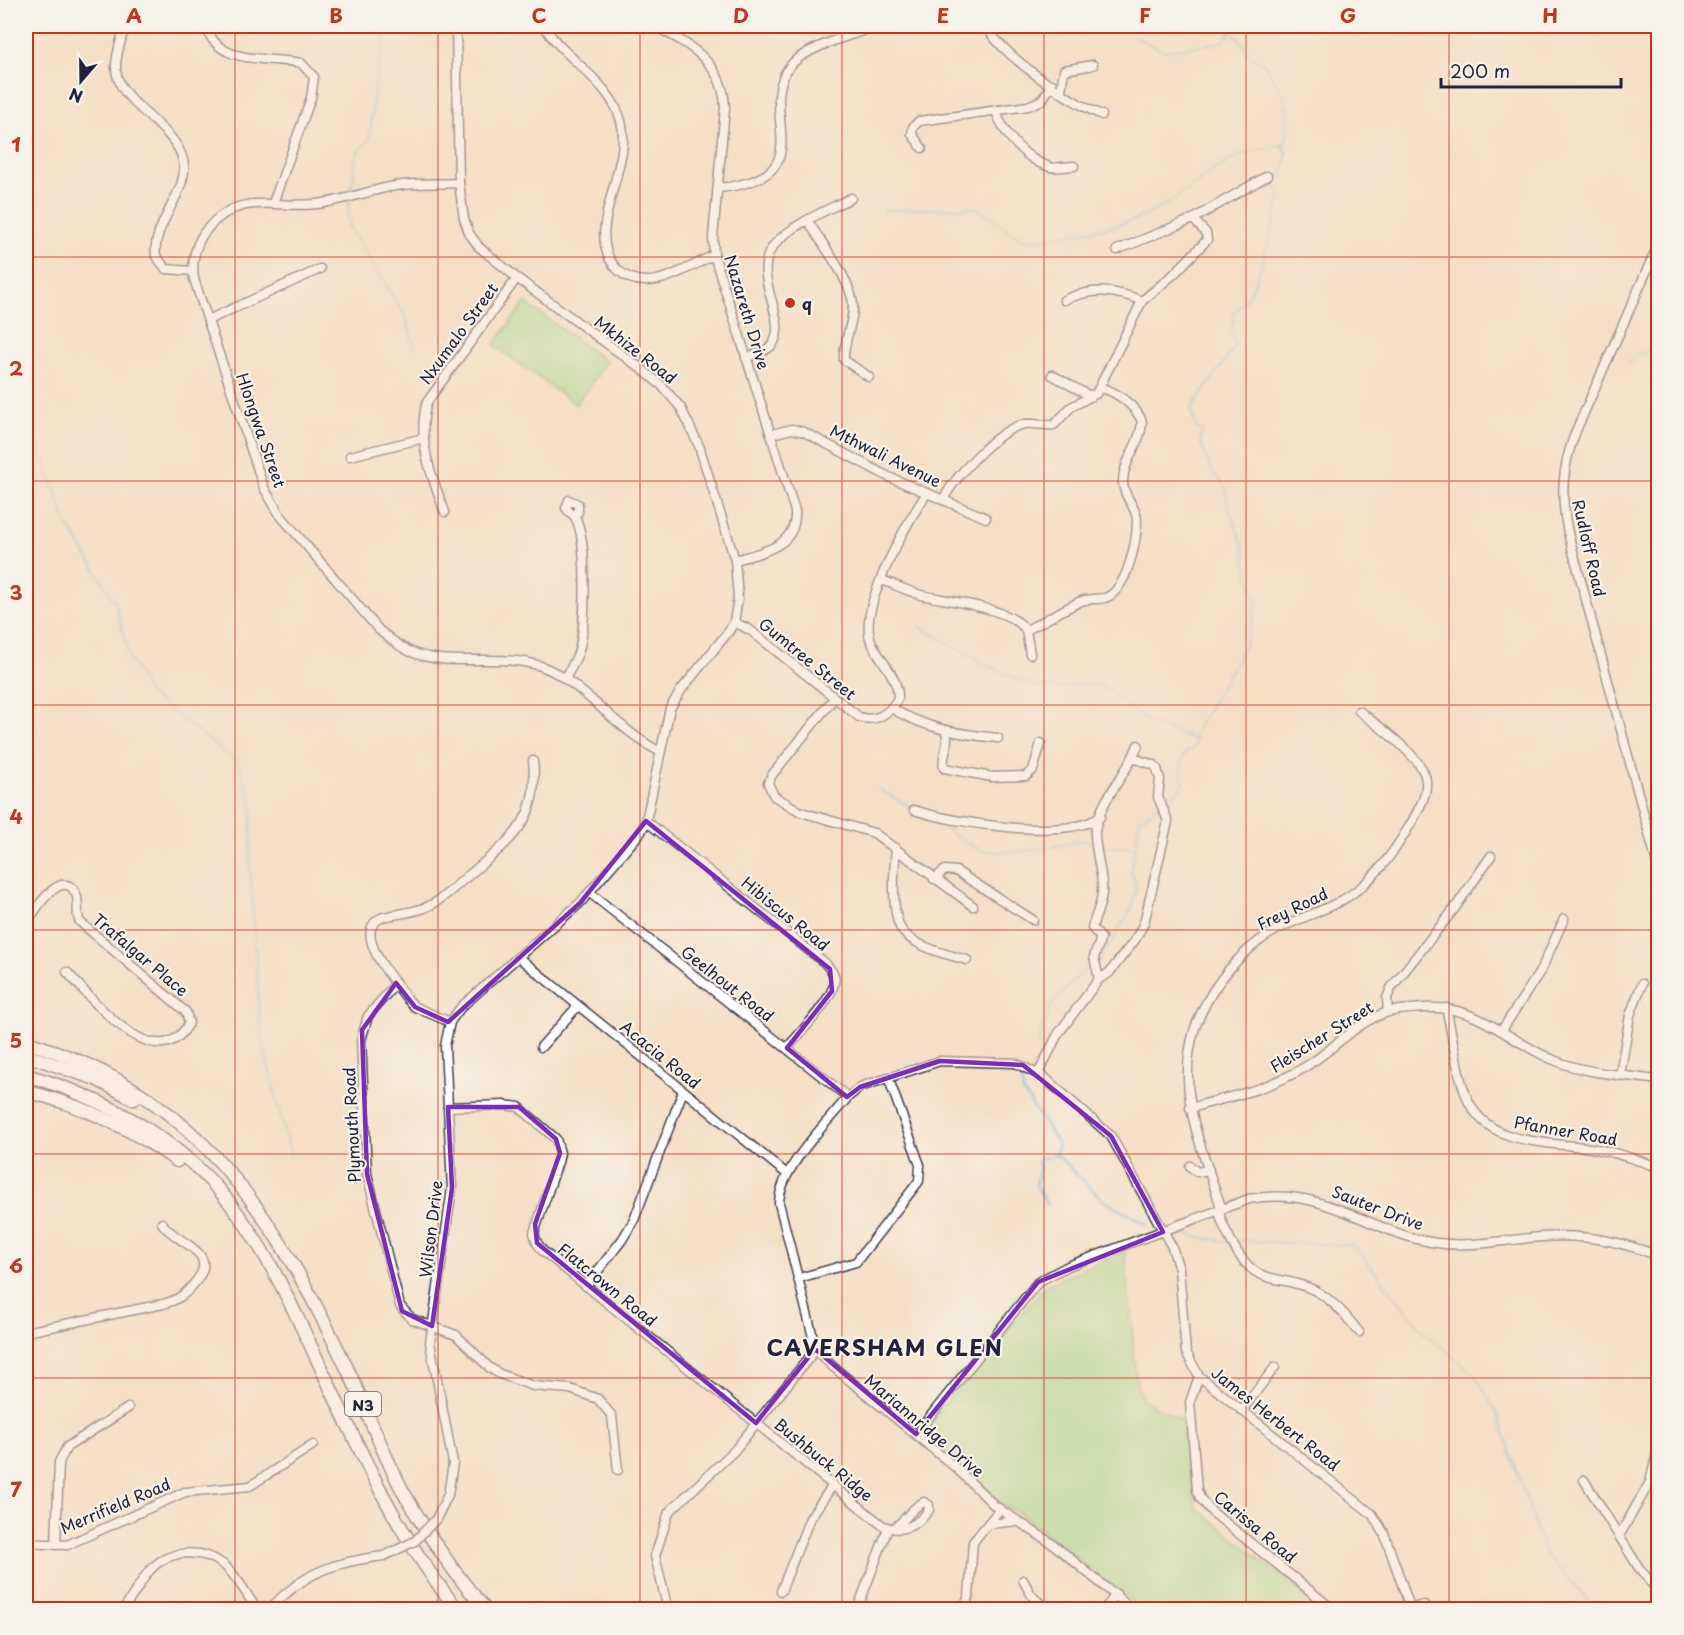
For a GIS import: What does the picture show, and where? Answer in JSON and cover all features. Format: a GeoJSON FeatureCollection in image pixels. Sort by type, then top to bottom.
{"type":"FeatureCollection","features":[{"type":"Feature","properties":{"kind":"highway"},"geometry":{"type":"LineString","coordinates":[[26,1042],[61,1053],[112,1077],[152,1100],[186,1131]]}},
{"type":"Feature","properties":{"kind":"highway","name":"N3"},"geometry":{"type":"LineString","coordinates":[[26,1055],[96,1079],[125,1093],[186,1131],[230,1170],[272,1226],[312,1298],[404,1493],[448,1562],[486,1610]]}},
{"type":"Feature","properties":{"kind":"highway","name":"N3"},"geometry":{"type":"LineString","coordinates":[[26,1075],[89,1097],[146,1129],[166,1142],[203,1174],[237,1212],[283,1287],[331,1390],[407,1538],[458,1610]]}},
{"type":"Feature","properties":{"kind":"highway"},"geometry":{"type":"LineString","coordinates":[[26,1091],[84,1109],[144,1139],[196,1175],[237,1212]]}},
{"type":"Feature","properties":{"kind":"street"},"geometry":{"type":"LineString","coordinates":[[125,26],[116,65],[119,81],[138,106],[172,139],[184,166],[179,186],[158,236],[156,256],[166,269],[192,271],[202,235],[219,216],[237,206],[273,203],[314,204],[395,186],[459,183]]}},
{"type":"Feature","properties":{"kind":"street"},"geometry":{"type":"LineString","coordinates":[[206,26],[215,41],[231,53],[251,59],[301,63],[311,70],[314,77],[311,98],[273,203]]}},
{"type":"Feature","properties":{"kind":"street","name":"Mkhize Road"},"geometry":{"type":"LineString","coordinates":[[456,26],[460,202],[469,233],[493,261],[643,370],[661,385],[681,408],[699,446],[735,560],[738,598],[734,622]]}},
{"type":"Feature","properties":{"kind":"street"},"geometry":{"type":"LineString","coordinates":[[544,26],[558,44],[605,92],[622,124],[622,158],[603,235],[611,262],[623,275],[646,282],[657,280],[714,255]]}},
{"type":"Feature","properties":{"kind":"street","name":"Nazareth Drive"},"geometry":{"type":"LineString","coordinates":[[655,26],[702,55],[721,81],[725,108],[713,237],[714,255],[795,511],[795,523],[787,538],[777,547],[735,560]]}},
{"type":"Feature","properties":{"kind":"street"},"geometry":{"type":"LineString","coordinates":[[718,188],[756,180],[767,172],[778,158],[783,143],[779,106],[780,89],[785,73],[795,60],[877,26]]}},
{"type":"Feature","properties":{"kind":"street"},"geometry":{"type":"LineString","coordinates":[[986,26],[1004,51],[1079,105],[1102,116]]}},
{"type":"Feature","properties":{"kind":"street"},"geometry":{"type":"LineString","coordinates":[[1061,91],[1064,70],[1093,65]]}},
{"type":"Feature","properties":{"kind":"street"},"geometry":{"type":"LineString","coordinates":[[922,148],[912,134],[913,127],[919,121],[1037,103],[1052,84]]}},
{"type":"Feature","properties":{"kind":"street"},"geometry":{"type":"LineString","coordinates":[[996,111],[1002,124],[1029,157],[1050,167],[1074,166]]}},
{"type":"Feature","properties":{"kind":"street"},"geometry":{"type":"LineString","coordinates":[[1116,250],[1193,219],[1267,176]]}},
{"type":"Feature","properties":{"kind":"street"},"geometry":{"type":"LineString","coordinates":[[746,358],[769,348],[777,334],[765,276],[769,253],[782,237],[850,198]]}},
{"type":"Feature","properties":{"kind":"street"},"geometry":{"type":"LineString","coordinates":[[943,500],[962,470],[1008,432],[1025,424],[1051,426],[1077,403],[1092,396],[1100,388],[1112,358],[1142,301],[1174,274],[1207,240],[1206,233],[1193,219]]}},
{"type":"Feature","properties":{"kind":"street"},"geometry":{"type":"LineString","coordinates":[[808,221],[847,284],[852,298],[853,311],[843,357],[846,362],[868,377]]}},
{"type":"Feature","properties":{"kind":"street","name":"Rudloff Road"},"geometry":{"type":"LineString","coordinates":[[1659,245],[1573,440],[1562,484],[1568,533],[1659,867]]}},
{"type":"Feature","properties":{"kind":"street"},"geometry":{"type":"LineString","coordinates":[[208,320],[320,269]]}},
{"type":"Feature","properties":{"kind":"street","name":"Hlongwa Street"},"geometry":{"type":"LineString","coordinates":[[192,271],[267,495],[280,515],[380,630],[403,648],[421,655],[524,662],[540,666],[565,679],[617,723],[659,751]]}},
{"type":"Feature","properties":{"kind":"street","name":"Nxumalo Street"},"geometry":{"type":"LineString","coordinates":[[445,512],[427,460],[424,438],[425,412],[429,398],[517,278]]}},
{"type":"Feature","properties":{"kind":"street"},"geometry":{"type":"LineString","coordinates":[[1064,300],[1081,292],[1100,291],[1142,301]]}},
{"type":"Feature","properties":{"kind":"street"},"geometry":{"type":"LineString","coordinates":[[1052,375],[1092,396]]}},
{"type":"Feature","properties":{"kind":"street"},"geometry":{"type":"LineString","coordinates":[[1026,630],[1082,601],[1106,597],[1117,590],[1126,575],[1137,518],[1125,492],[1124,476],[1128,460],[1140,435],[1142,422],[1130,405],[1108,390],[1100,388]]}},
{"type":"Feature","properties":{"kind":"street","name":"Mthwali Avenue"},"geometry":{"type":"LineString","coordinates":[[772,434],[792,429],[804,432],[874,469],[986,518]]}},
{"type":"Feature","properties":{"kind":"street"},"geometry":{"type":"LineString","coordinates":[[350,456],[424,438]]}},
{"type":"Feature","properties":{"kind":"street"},"geometry":{"type":"LineString","coordinates":[[927,493],[902,531],[868,619],[868,630],[874,648],[897,688],[898,698],[891,708],[914,721],[946,732],[998,738]]}},
{"type":"Feature","properties":{"kind":"street"},"geometry":{"type":"LineString","coordinates":[[565,679],[578,654],[581,640],[584,554],[575,515]]}},
{"type":"Feature","properties":{"kind":"street"},"geometry":{"type":"LineString","coordinates":[[882,580],[920,594],[1004,615],[1017,621],[1026,630],[1030,654]]}},
{"type":"Feature","properties":{"kind":"street"},"geometry":{"type":"LineString","coordinates":[[533,761],[536,786],[534,797],[527,818],[514,837],[430,905],[376,920],[370,928],[369,941],[396,983],[415,1007],[450,1022],[461,1007],[590,893],[631,845],[646,821],[667,716],[674,699],[734,622]]}},
{"type":"Feature","properties":{"kind":"street","name":"Gumtree Street"},"geometry":{"type":"LineString","coordinates":[[734,622],[750,630],[834,698],[865,719],[882,716],[891,708]]}},
{"type":"Feature","properties":{"kind":"street"},"geometry":{"type":"LineString","coordinates":[[834,698],[772,775],[768,787],[782,802],[801,812],[868,830],[896,848],[934,879],[973,906]]}},
{"type":"Feature","properties":{"kind":"street","name":"Frey Road"},"geometry":{"type":"LineString","coordinates":[[1359,711],[1414,760],[1426,782],[1422,802],[1406,831],[1364,886],[1339,902],[1282,927],[1259,941],[1233,965],[1217,985],[1203,1009],[1191,1044],[1187,1085],[1190,1108],[1221,1204],[1219,1216],[1237,1253],[1249,1268],[1267,1278],[1319,1294],[1338,1308],[1359,1332]]}},
{"type":"Feature","properties":{"kind":"street"},"geometry":{"type":"LineString","coordinates":[[946,732],[949,746],[943,764],[944,768],[981,776],[1026,776],[1033,770],[1041,743]]}},
{"type":"Feature","properties":{"kind":"street"},"geometry":{"type":"LineString","coordinates":[[1099,976],[1094,957],[1101,938],[1092,928],[1102,896],[1095,834],[1106,799],[1133,758],[1138,745]]}},
{"type":"Feature","properties":{"kind":"street"},"geometry":{"type":"LineString","coordinates":[[1038,1074],[1058,1034],[1099,976],[1109,973],[1135,940],[1144,923],[1168,820],[1158,797],[1160,779],[1157,769],[1154,765],[1133,758]]}},
{"type":"Feature","properties":{"kind":"street"},"geometry":{"type":"LineString","coordinates":[[914,810],[964,824],[1040,828],[1074,828],[1101,817]]}},
{"type":"Feature","properties":{"kind":"street","name":"Hibiscus Road"},"geometry":{"type":"LineString","coordinates":[[646,821],[825,963],[834,974],[834,986],[829,996],[787,1048]]}},
{"type":"Feature","properties":{"kind":"street"},"geometry":{"type":"LineString","coordinates":[[896,848],[893,880],[898,922],[902,931],[916,941],[967,960]]}},
{"type":"Feature","properties":{"kind":"street","name":"Fleischer Street"},"geometry":{"type":"LineString","coordinates":[[1190,1108],[1255,1090],[1297,1072],[1357,1028],[1388,1012],[1387,998],[1391,988],[1468,892],[1491,856]]}},
{"type":"Feature","properties":{"kind":"street"},"geometry":{"type":"LineString","coordinates":[[934,879],[945,870],[956,871],[1033,920]]}},
{"type":"Feature","properties":{"kind":"street","name":"Trafalgar Place"},"geometry":{"type":"LineString","coordinates":[[26,926],[38,904],[51,891],[63,886],[72,889],[77,896],[80,922],[186,1011],[189,1023],[173,1042],[166,1044],[149,1042],[123,1028],[67,972]]}},
{"type":"Feature","properties":{"kind":"street","name":"Geelhout Road"},"geometry":{"type":"LineString","coordinates":[[590,893],[848,1097]]}},
{"type":"Feature","properties":{"kind":"street"},"geometry":{"type":"LineString","coordinates":[[1502,1030],[1540,970],[1564,919]]}},
{"type":"Feature","properties":{"kind":"street","name":"Acacia Road"},"geometry":{"type":"LineString","coordinates":[[518,957],[577,1007],[787,1174]]}},
{"type":"Feature","properties":{"kind":"street","name":"Plymouth Road"},"geometry":{"type":"LineString","coordinates":[[396,983],[368,1016],[362,1030],[366,1165],[400,1306],[406,1315],[456,1335],[490,1368],[500,1374],[532,1386],[570,1389],[598,1399],[612,1416],[618,1470]]}},
{"type":"Feature","properties":{"kind":"street"},"geometry":{"type":"LineString","coordinates":[[1620,1075],[1630,1015],[1642,984]]}},
{"type":"Feature","properties":{"kind":"street"},"geometry":{"type":"LineString","coordinates":[[541,1047],[577,1007]]}},
{"type":"Feature","properties":{"kind":"street"},"geometry":{"type":"LineString","coordinates":[[1388,1012],[1446,1008],[1470,1013],[1542,1055],[1567,1065],[1659,1080]]}},
{"type":"Feature","properties":{"kind":"street","name":"Pfanner Road"},"geometry":{"type":"LineString","coordinates":[[1446,1008],[1466,1093],[1479,1117],[1491,1128],[1515,1137],[1610,1152],[1659,1167]]}},
{"type":"Feature","properties":{"kind":"street","name":"Wilson Drive"},"geometry":{"type":"LineString","coordinates":[[269,1610],[296,1582],[312,1574],[355,1560],[384,1556],[416,1541],[436,1519],[448,1495],[453,1463],[431,1355],[432,1326],[452,1188],[445,1046],[450,1022]]}},
{"type":"Feature","properties":{"kind":"street","name":"James Herbert Road"},"geometry":{"type":"LineString","coordinates":[[787,1174],[848,1097],[860,1087],[931,1063],[950,1060],[1015,1063],[1038,1074],[1111,1136],[1163,1232],[1179,1269],[1186,1352],[1199,1376],[1372,1514],[1384,1533],[1411,1609]]}},
{"type":"Feature","properties":{"kind":"street"},"geometry":{"type":"LineString","coordinates":[[799,1278],[856,1262],[919,1181],[920,1165],[888,1077]]}},
{"type":"Feature","properties":{"kind":"street"},"geometry":{"type":"LineString","coordinates":[[586,1286],[622,1240],[634,1220],[682,1091]]}},
{"type":"Feature","properties":{"kind":"street","name":"Flatcrown Road"},"geometry":{"type":"LineString","coordinates":[[448,1107],[504,1105],[519,1107],[556,1139],[560,1153],[534,1233],[537,1243],[543,1251],[756,1423]]}},
{"type":"Feature","properties":{"kind":"street"},"geometry":{"type":"LineString","coordinates":[[777,1166],[793,1166]]}},
{"type":"Feature","properties":{"kind":"street"},"geometry":{"type":"LineString","coordinates":[[1190,1166],[1197,1172],[1209,1170]]}},
{"type":"Feature","properties":{"kind":"street"},"geometry":{"type":"LineString","coordinates":[[787,1174],[780,1191],[779,1203],[816,1349]]}},
{"type":"Feature","properties":{"kind":"street","name":"Sauter Drive"},"geometry":{"type":"LineString","coordinates":[[916,1434],[1038,1281],[1068,1266],[1258,1197],[1297,1197],[1327,1203],[1397,1232],[1438,1243],[1472,1244],[1568,1236],[1617,1243],[1659,1256]]}},
{"type":"Feature","properties":{"kind":"street"},"geometry":{"type":"LineString","coordinates":[[26,1332],[164,1304],[188,1292],[203,1270],[203,1258],[200,1252],[166,1230],[162,1223]]}},
{"type":"Feature","properties":{"kind":"street","name":"Mariannridge Drive"},"geometry":{"type":"LineString","coordinates":[[816,1349],[832,1366],[916,1434],[1000,1509],[1054,1545],[1133,1610]]}},
{"type":"Feature","properties":{"kind":"street","name":"Bushbuck Ridge"},"geometry":{"type":"LineString","coordinates":[[816,1349],[756,1423],[891,1528],[857,1610]]}},
{"type":"Feature","properties":{"kind":"street"},"geometry":{"type":"LineString","coordinates":[[1242,1410],[1275,1367]]}},
{"type":"Feature","properties":{"kind":"street","name":"Carissa Road"},"geometry":{"type":"LineString","coordinates":[[1199,1376],[1190,1402],[1200,1498],[1212,1512],[1334,1610]]}},
{"type":"Feature","properties":{"kind":"street"},"geometry":{"type":"LineString","coordinates":[[56,1545],[58,1462],[61,1454],[67,1447],[128,1408]]}},
{"type":"Feature","properties":{"kind":"street"},"geometry":{"type":"LineString","coordinates":[[668,1610],[655,1557],[669,1512],[734,1451],[756,1423]]}},
{"type":"Feature","properties":{"kind":"street","name":"Merrifield Road"},"geometry":{"type":"LineString","coordinates":[[26,1543],[56,1545],[77,1542],[184,1492],[250,1486],[313,1445]]}},
{"type":"Feature","properties":{"kind":"street"},"geometry":{"type":"LineString","coordinates":[[1619,1536],[1650,1482],[1659,1449]]}},
{"type":"Feature","properties":{"kind":"street"},"geometry":{"type":"LineString","coordinates":[[1584,1480],[1639,1568],[1659,1591]]}},
{"type":"Feature","properties":{"kind":"street"},"geometry":{"type":"LineString","coordinates":[[781,1591],[810,1518],[833,1485]]}},
{"type":"Feature","properties":{"kind":"street"},"geometry":{"type":"LineString","coordinates":[[963,1610],[969,1596],[973,1542],[1000,1509]]}},
{"type":"Feature","properties":{"kind":"street"},"geometry":{"type":"LineString","coordinates":[[988,1524],[1018,1521]]}},
{"type":"Feature","properties":{"kind":"street"},"geometry":{"type":"LineString","coordinates":[[123,1610],[149,1572],[169,1556],[181,1552],[199,1554],[216,1560],[233,1574],[256,1610]]}},
{"type":"Feature","properties":{"kind":"street"},"geometry":{"type":"LineString","coordinates":[[1023,1580],[1032,1596],[1048,1610]]}},
{"type":"Feature","properties":{"kind":"street"},"geometry":{"type":"LineString","coordinates":[[1104,1610],[1116,1594]]}},
{"type":"Feature","properties":{"kind":"street"},"geometry":{"type":"LineString","coordinates":[[1411,1609],[1424,1605],[1431,1610]]}},
{"type":"Feature","properties":{"kind":"highlighted area"},"geometry":{"type":"Polygon","coordinates":[[[646,821],[830,969],[832,991],[787,1048],[847,1097],[860,1087],[940,1061],[1023,1065],[1111,1136],[1163,1232],[1038,1282],[916,1434],[815,1349],[756,1423],[537,1243],[535,1224],[560,1153],[556,1139],[519,1107],[448,1107],[452,1188],[432,1326],[402,1311],[367,1174],[362,1030],[396,983],[415,1007],[448,1022],[580,903],[646,821]]]}},
{"type":"Feature","properties":{"kind":"green space"},"geometry":{"type":"Polygon","coordinates":[[[525,302],[607,362],[576,405],[494,345],[525,302]]]}},
{"type":"Feature","properties":{"kind":"green space"},"geometry":{"type":"Polygon","coordinates":[[[1125,1251],[1137,1385],[1143,1400],[1184,1421],[1196,1507],[1321,1609],[1141,1609],[1018,1512],[1004,1506],[922,1431],[1046,1285],[1125,1251]]]}},
{"type":"Feature","properties":{"kind":"waterway"},"geometry":{"type":"LineString","coordinates":[[350,195],[357,152],[369,141],[376,74],[384,45],[384,26]]}},
{"type":"Feature","properties":{"kind":"waterway"},"geometry":{"type":"LineString","coordinates":[[1165,804],[1184,784],[1181,773],[1183,755],[1194,747],[1197,728],[1245,646],[1257,603],[1247,570],[1243,546],[1227,503],[1226,488],[1211,470],[1200,441],[1202,431],[1196,427],[1191,409],[1236,345],[1231,328],[1234,320],[1232,313],[1242,305],[1250,293],[1263,261],[1281,197],[1275,183],[1283,172],[1287,153],[1281,145],[1286,142],[1287,129],[1283,95],[1265,64],[1246,54],[1247,50],[1234,34],[1228,31],[1227,26]]}},
{"type":"Feature","properties":{"kind":"waterway"},"geometry":{"type":"LineString","coordinates":[[1135,37],[1164,51],[1222,42],[1228,37],[1228,32]]}},
{"type":"Feature","properties":{"kind":"waterway"},"geometry":{"type":"LineString","coordinates":[[883,210],[976,208],[1016,235],[1031,240],[1040,240],[1106,228],[1141,217],[1164,206],[1225,163],[1253,151],[1281,145]]}},
{"type":"Feature","properties":{"kind":"waterway"},"geometry":{"type":"LineString","coordinates":[[349,200],[348,225],[405,315],[415,348]]}},
{"type":"Feature","properties":{"kind":"waterway"},"geometry":{"type":"LineString","coordinates":[[1629,363],[1634,354],[1643,354],[1658,344]]}},
{"type":"Feature","properties":{"kind":"waterway"},"geometry":{"type":"LineString","coordinates":[[26,410],[66,522],[115,602],[130,659],[149,694],[237,762],[252,803],[250,863],[261,1037],[291,1157]]}},
{"type":"Feature","properties":{"kind":"waterway"},"geometry":{"type":"LineString","coordinates":[[919,626],[984,664],[1033,686],[1059,688],[1088,684],[1104,687],[1148,722],[1195,740]]}},
{"type":"Feature","properties":{"kind":"waterway"},"geometry":{"type":"LineString","coordinates":[[878,789],[911,807]]}},
{"type":"Feature","properties":{"kind":"waterway"},"geometry":{"type":"LineString","coordinates":[[1098,963],[1132,908],[1136,887],[1131,870],[1140,819],[1159,806]]}},
{"type":"Feature","properties":{"kind":"waterway"},"geometry":{"type":"LineString","coordinates":[[933,820],[970,845],[986,851],[1013,852],[1059,846],[1082,840],[1092,843]]}},
{"type":"Feature","properties":{"kind":"waterway"},"geometry":{"type":"LineString","coordinates":[[1101,847],[1134,847]]}},
{"type":"Feature","properties":{"kind":"waterway"},"geometry":{"type":"LineString","coordinates":[[1036,1048],[1044,1022],[1049,1018],[1049,1007],[1079,975],[1091,966]]}},
{"type":"Feature","properties":{"kind":"waterway"},"geometry":{"type":"LineString","coordinates":[[1021,1079],[1024,1093],[1058,1144],[1056,1154],[1038,1160],[1040,1168],[1036,1185],[1047,1205]]}},
{"type":"Feature","properties":{"kind":"waterway"},"geometry":{"type":"LineString","coordinates":[[1057,1155],[1103,1200],[1148,1225]]}},
{"type":"Feature","properties":{"kind":"waterway"},"geometry":{"type":"LineString","coordinates":[[1183,1234],[1226,1242]]}},
{"type":"Feature","properties":{"kind":"waterway"},"geometry":{"type":"LineString","coordinates":[[1238,1241],[1353,1245],[1425,1333],[1475,1375],[1498,1415],[1545,1554],[1597,1610]]}},
{"type":"Feature","properties":{"kind":"place","name":"q"},"geometry":{"type":"Point","coordinates":[790,303]}},
{"type":"Feature","properties":{"kind":"district","name":"CAVERSHAM GLEN"},"geometry":{"type":"Point","coordinates":[885,1346]}}]}
